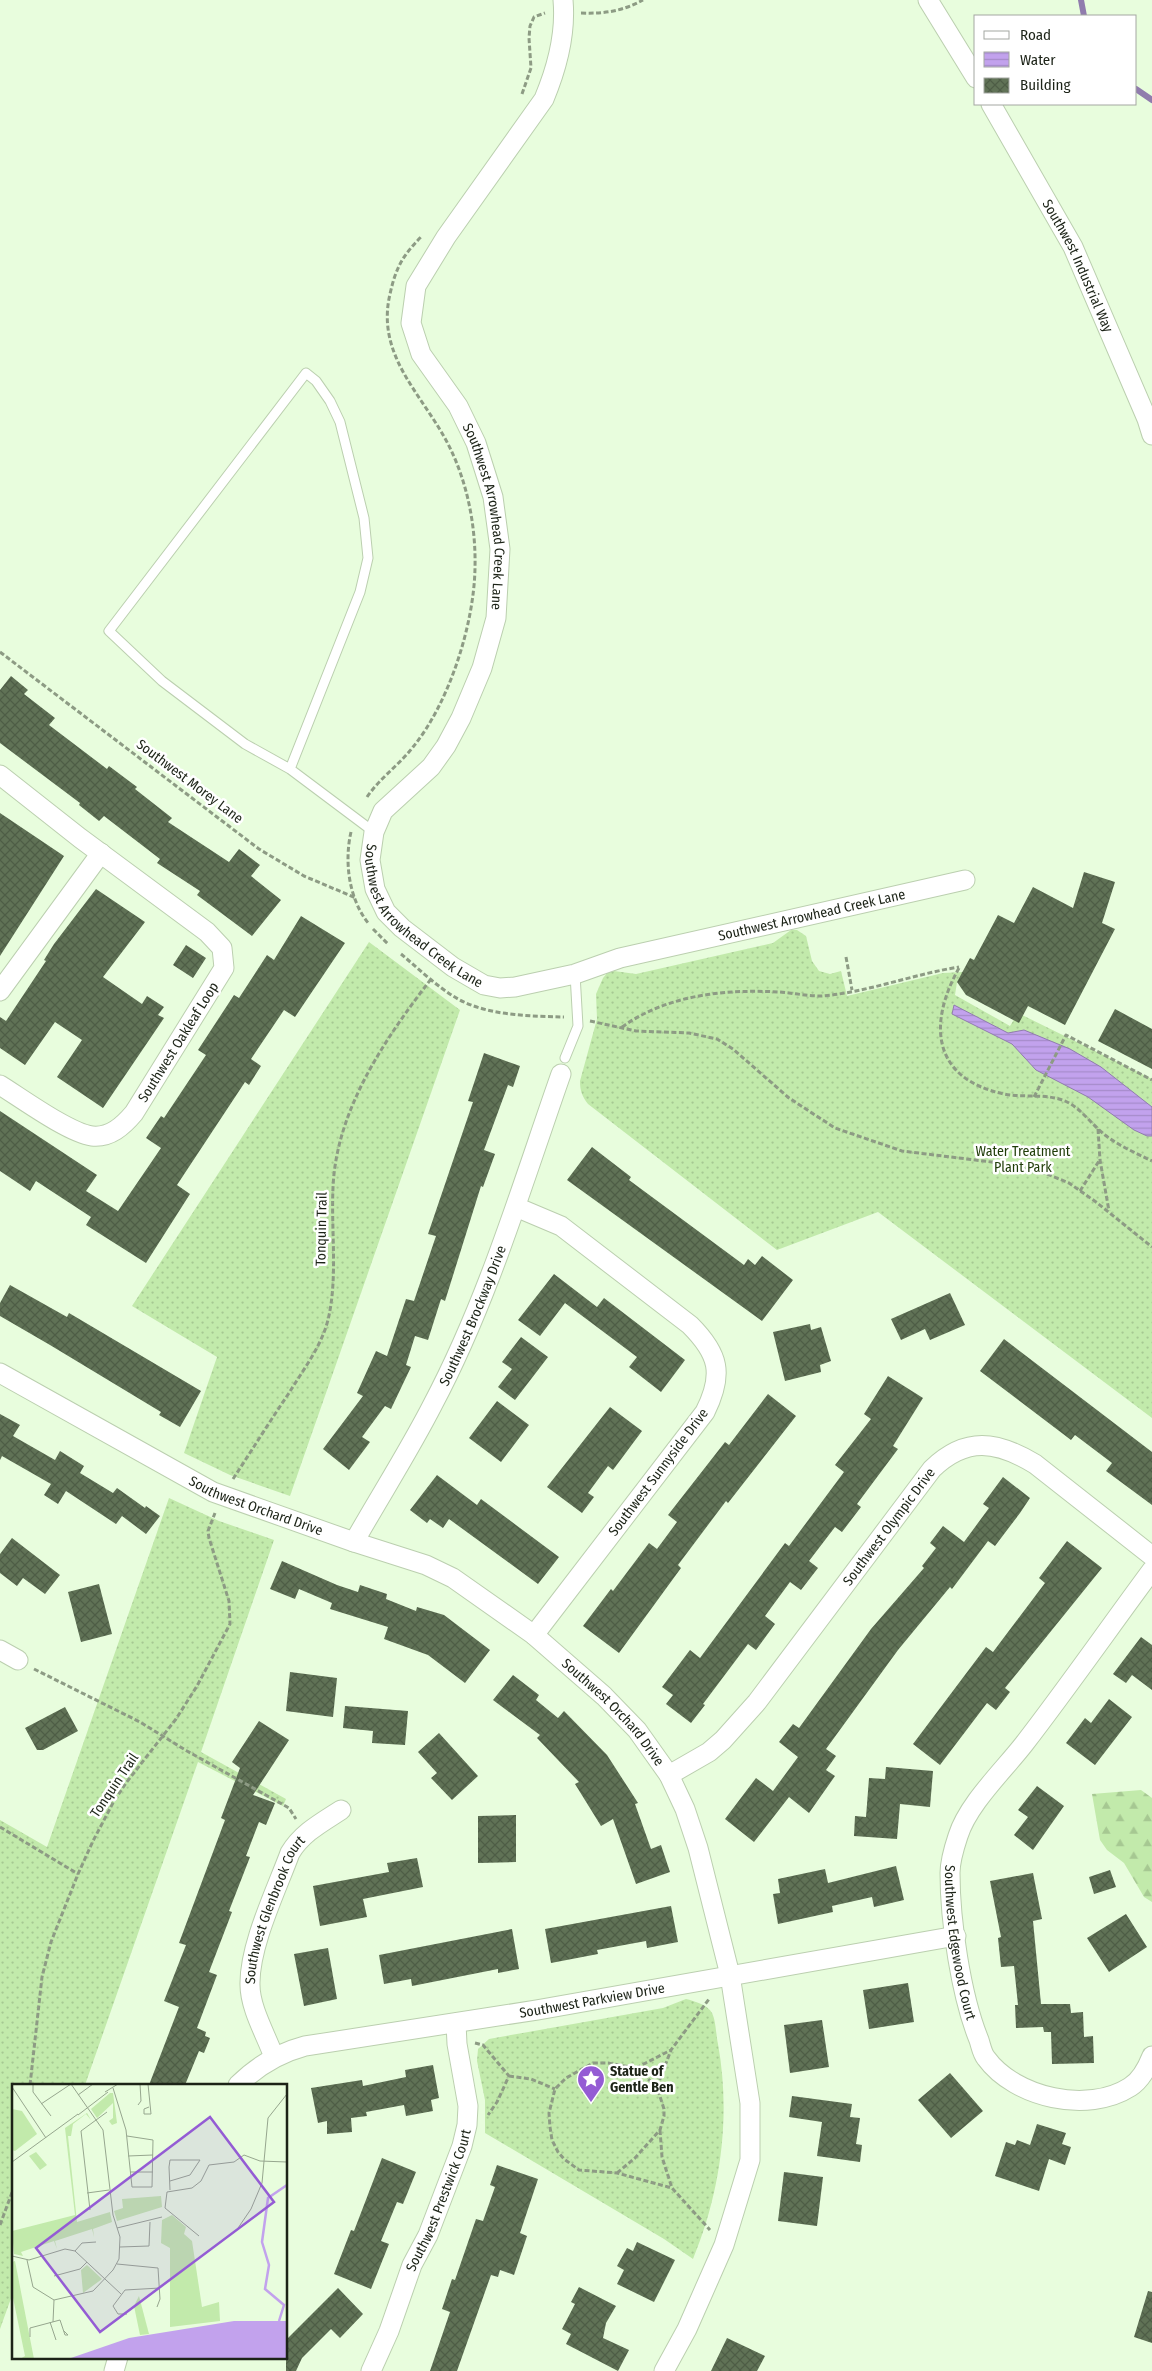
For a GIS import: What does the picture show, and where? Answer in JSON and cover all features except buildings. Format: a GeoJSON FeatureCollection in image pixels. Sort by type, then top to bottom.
{"type":"FeatureCollection","features":[{"type":"Feature","properties":{"kind":"street","name":"Southwest Arrowhead Creek Lane"},"geometry":{"type":"LineString","coordinates":[[563,0],[562,32],[550,85],[544,99],[446,237],[416,286],[411,323],[421,354],[458,406],[476,443],[493,497],[500,549],[496,618],[482,668],[461,718],[446,746],[431,767],[383,811],[374,832],[370,860],[375,889],[380,902],[386,912],[402,928],[453,967],[484,985],[500,988],[515,987],[575,974],[620,958],[965,880]]}},
{"type":"Feature","properties":{"kind":"street"},"geometry":{"type":"LineString","coordinates":[[928,0],[974,75]]}},
{"type":"Feature","properties":{"kind":"street","name":"Southwest Industrial Way"},"geometry":{"type":"LineString","coordinates":[[991,105],[1073,247],[1147,418],[1152,435]]}},
{"type":"Feature","properties":{"kind":"street","name":"Southwest Oakleaf Loop"},"geometry":{"type":"LineString","coordinates":[[0,775],[207,932],[222,948],[224,968],[134,1113],[124,1126],[110,1134],[92,1136],[72,1129],[0,1085]]}},
{"type":"Feature","properties":{"kind":"street"},"geometry":{"type":"LineString","coordinates":[[0,991],[101,853]]}},
{"type":"Feature","properties":{"kind":"street","name":"Southwest Brockway Drive"},"geometry":{"type":"LineString","coordinates":[[354,1542],[434,1403],[470,1325],[516,1207],[563,1066]]}},
{"type":"Feature","properties":{"kind":"street","name":"Southwest Sunnyside Drive"},"geometry":{"type":"LineString","coordinates":[[516,1207],[561,1226],[690,1325],[706,1342],[714,1358],[716,1378],[713,1396],[704,1412],[534,1635]]}},
{"type":"Feature","properties":{"kind":"street","name":"Southwest Orchard Drive"},"geometry":{"type":"LineString","coordinates":[[0,1372],[213,1492],[354,1542],[426,1565],[453,1578],[534,1635],[604,1696],[631,1723],[669,1775],[685,1809],[698,1848],[730,1976],[750,2103],[750,2160],[724,2246],[687,2329],[664,2371]]}},
{"type":"Feature","properties":{"kind":"street","name":"Southwest Olympic Drive"},"geometry":{"type":"LineString","coordinates":[[669,1775],[703,1756],[723,1740],[757,1702],[932,1469],[944,1458],[958,1450],[976,1445],[995,1446],[1015,1452],[1035,1464],[1152,1556]]}},
{"type":"Feature","properties":{"kind":"street","name":"Southwest Edgewood Court"},"geometry":{"type":"LineString","coordinates":[[1152,1570],[1024,1744],[964,1819],[953,1853],[950,1872],[956,1936],[970,2018],[985,2058],[1007,2078],[1023,2088],[1080,2101],[1106,2097],[1132,2086],[1147,2067],[1152,2056]]}},
{"type":"Feature","properties":{"kind":"street"},"geometry":{"type":"LineString","coordinates":[[0,1650],[18,1660]]}},
{"type":"Feature","properties":{"kind":"street","name":"Southwest Glenbrook Court"},"geometry":{"type":"LineString","coordinates":[[274,2057],[252,1996],[250,1986],[252,1963],[290,1854],[304,1834],[341,1810]]}},
{"type":"Feature","properties":{"kind":"street","name":"Southwest Parkview Drive"},"geometry":{"type":"LineString","coordinates":[[239,2084],[274,2057],[305,2046],[456,2023],[956,1936]]}},
{"type":"Feature","properties":{"kind":"street","name":"Southwest Prestwick Court"},"geometry":{"type":"LineString","coordinates":[[371,2371],[412,2265],[431,2226],[462,2146],[467,2125],[468,2106],[457,2044],[456,2023]]}},
{"type":"Feature","properties":{"kind":"street"},"geometry":{"type":"LineString","coordinates":[[114,2371],[118,2358]]}},
{"type":"Feature","properties":{"kind":"lane"},"geometry":{"type":"LineString","coordinates":[[290,769],[360,592],[368,558],[364,518],[340,422],[330,401],[316,381],[306,373],[109,631],[148,669],[250,748],[290,769],[374,832]]}},
{"type":"Feature","properties":{"kind":"lane"},"geometry":{"type":"LineString","coordinates":[[563,1066],[578,1026],[575,974]]}},
{"type":"Feature","properties":{"kind":"path"},"geometry":{"type":"LineString","coordinates":[[355,898],[348,861],[350,834],[372,789],[414,746],[433,716],[453,672],[462,646],[471,609],[474,586],[473,526],[459,472],[440,428],[402,373],[388,338],[387,313],[396,270],[405,254],[427,230]]}},
{"type":"Feature","properties":{"kind":"path","name":"Southwest Morey Lane"},"geometry":{"type":"LineString","coordinates":[[0,652],[260,848],[304,876],[355,898],[370,903],[380,902]]}},
{"type":"Feature","properties":{"kind":"path"},"geometry":{"type":"LineString","coordinates":[[846,957],[852,990]]}},
{"type":"Feature","properties":{"kind":"path"},"geometry":{"type":"LineString","coordinates":[[621,1028],[652,1009],[698,996],[727,992],[778,992],[820,996],[959,968],[953,979],[943,1009],[940,1037],[945,1057],[959,1073],[980,1085],[1002,1093],[1034,1097],[1046,1096],[1067,1102],[1083,1113],[1098,1129],[1126,1149],[1152,1161]]}},
{"type":"Feature","properties":{"kind":"path","name":"Tonquin Trail"},"geometry":{"type":"LineString","coordinates":[[233,1479],[309,1362],[323,1333],[330,1302],[333,1188],[339,1142],[354,1102],[376,1059],[431,979]]}},
{"type":"Feature","properties":{"kind":"path"},"geometry":{"type":"LineString","coordinates":[[596,1022],[636,1031],[700,1034],[717,1039],[733,1049],[789,1098],[822,1121],[853,1136],[917,1154],[1016,1165],[1047,1174],[1069,1183],[1109,1211],[1152,1247]]}},
{"type":"Feature","properties":{"kind":"path"},"geometry":{"type":"LineString","coordinates":[[1034,1097],[1066,1035],[1152,1080]]}},
{"type":"Feature","properties":{"kind":"path"},"geometry":{"type":"LineString","coordinates":[[1098,1129],[1100,1160],[1109,1211]]}},
{"type":"Feature","properties":{"kind":"path"},"geometry":{"type":"LineString","coordinates":[[1080,1191],[1100,1160]]}},
{"type":"Feature","properties":{"kind":"path","name":"Tonquin Trail"},"geometry":{"type":"LineString","coordinates":[[30,2084],[36,2014],[42,1977],[51,1942],[78,1874],[103,1820],[118,1795],[163,1736],[197,1686],[230,1624],[230,1601],[209,1538],[208,1531],[214,1515]]}},
{"type":"Feature","properties":{"kind":"path"},"geometry":{"type":"LineString","coordinates":[[18,1660],[140,1722],[289,1808],[304,1834]]}},
{"type":"Feature","properties":{"kind":"path"},"geometry":{"type":"LineString","coordinates":[[0,1827],[78,1874]]}},
{"type":"Feature","properties":{"kind":"path"},"geometry":{"type":"LineString","coordinates":[[656,2087],[671,2050],[710,1999]]}},
{"type":"Feature","properties":{"kind":"path"},"geometry":{"type":"LineString","coordinates":[[457,2044],[483,2045],[509,2076],[531,2079],[555,2089]]}},
{"type":"Feature","properties":{"kind":"path"},"geometry":{"type":"LineString","coordinates":[[636,2068],[671,2050]]}},
{"type":"Feature","properties":{"kind":"path"},"geometry":{"type":"LineString","coordinates":[[672,2188],[634,2179],[617,2172],[579,2170],[564,2159],[552,2140],[550,2127],[549,2113],[555,2089],[566,2078],[593,2063],[608,2063],[636,2068],[656,2087],[664,2109],[660,2130],[662,2157],[672,2188],[724,2246]]}},
{"type":"Feature","properties":{"kind":"path"},"geometry":{"type":"LineString","coordinates":[[467,2125],[485,2118],[497,2102],[509,2076]]}},
{"type":"Feature","properties":{"kind":"path"},"geometry":{"type":"LineString","coordinates":[[617,2172],[635,2158],[660,2130]]}},
{"type":"Feature","properties":{"kind":"path"},"geometry":{"type":"LineString","coordinates":[[0,2225],[12,2192]]}},
{"type":"Feature","properties":{"kind":"green space","name":"Water Treatment Plant Park"},"geometry":{"type":"Polygon","coordinates":[[[791,930],[797,930],[806,936],[812,961],[819,971],[830,974],[841,971],[847,996],[943,973],[963,972],[957,982],[955,995],[1010,1026],[1018,1013],[1152,1079],[1152,1418],[878,1212],[777,1250],[588,1104],[580,1088],[580,1081],[597,1019],[596,994],[603,978],[608,972],[636,974],[773,943],[791,930]]]}},
{"type":"Feature","properties":{"kind":"green space"},"geometry":{"type":"Polygon","coordinates":[[[369,942],[460,1010],[290,1496],[230,1475],[184,1453],[217,1357],[132,1306],[369,942]]]}},
{"type":"Feature","properties":{"kind":"green space"},"geometry":{"type":"Polygon","coordinates":[[[169,1498],[219,1521],[274,1540],[201,1752],[286,1799],[283,1806],[198,1762],[85,2084],[12,2084],[12,2296],[0,2329],[0,1820],[47,1847],[169,1498]]]}},
{"type":"Feature","properties":{"kind":"green space"},"geometry":{"type":"Polygon","coordinates":[[[1141,1790],[1152,1798],[1152,1902],[1144,1897],[1124,1863],[1107,1850],[1100,1840],[1092,1794],[1141,1790]]]}},
{"type":"Feature","properties":{"kind":"green space"},"geometry":{"type":"Polygon","coordinates":[[[686,1999],[697,2002],[712,2013],[722,2071],[724,2098],[721,2153],[717,2180],[711,2207],[693,2259],[664,2239],[485,2133],[485,2100],[477,2061],[478,2049],[489,2039],[663,2008],[686,1999]]]}},
{"type":"Feature","properties":{"kind":"water"},"geometry":{"type":"Polygon","coordinates":[[[954,1005],[1008,1033],[1024,1030],[1070,1049],[1101,1067],[1152,1107],[1152,1136],[1147,1136],[1134,1130],[1088,1097],[1036,1070],[1012,1044],[952,1014],[954,1005]]]}},
{"type":"Feature","properties":{"kind":"waterway"},"geometry":{"type":"LineString","coordinates":[[1081,0],[1084,15]]}},
{"type":"Feature","properties":{"kind":"waterway"},"geometry":{"type":"LineString","coordinates":[[1137,90],[1152,100]]}},
{"type":"Feature","properties":{"kind":"place","name":"Statue of Gentle Ben"},"geometry":{"type":"Point","coordinates":[591,2103]}}]}
